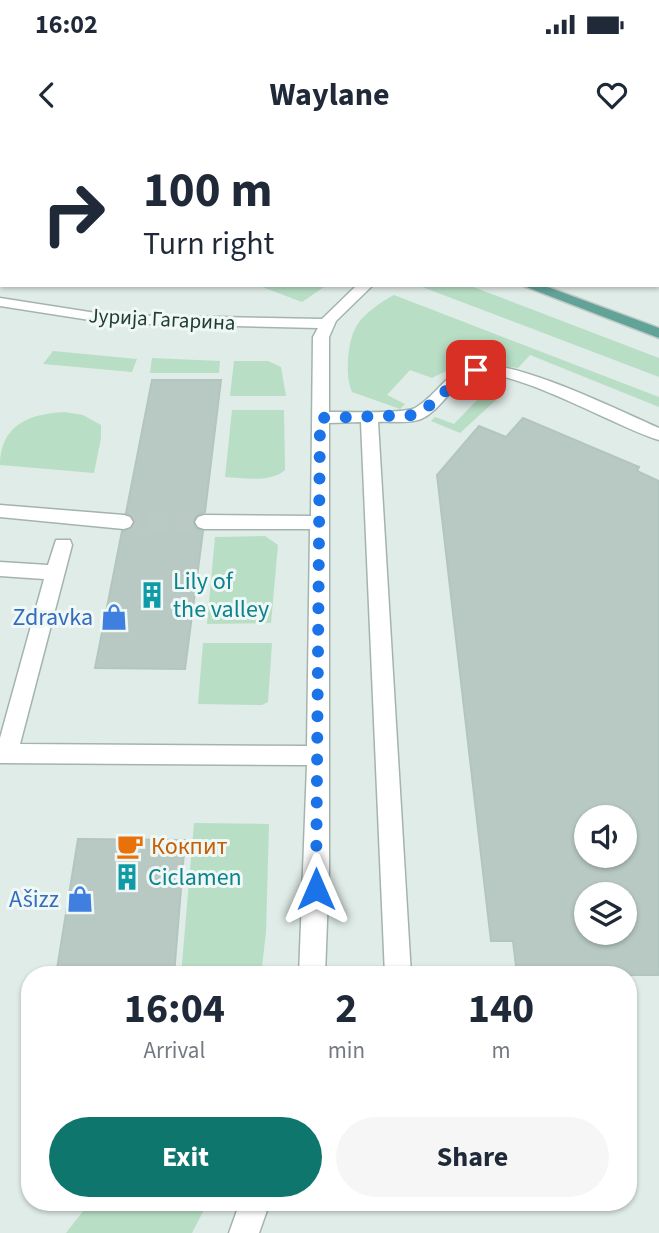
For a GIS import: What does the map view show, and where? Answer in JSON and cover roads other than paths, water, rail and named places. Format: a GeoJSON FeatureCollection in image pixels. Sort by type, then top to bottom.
{"type":"FeatureCollection","features":[{"type":"Feature","properties":{"kind":"main road"},"geometry":{"type":"LineString","coordinates":[[533,287],[659,333]]}},
{"type":"Feature","properties":{"kind":"street"},"geometry":{"type":"LineString","coordinates":[[313,966],[316,917],[320,349],[326,324],[364,287]]}},
{"type":"Feature","properties":{"kind":"street","name":"Јурија Гагарина"},"geometry":{"type":"LineString","coordinates":[[0,302],[119,319],[326,324]]}},
{"type":"Feature","properties":{"kind":"street"},"geometry":{"type":"LineString","coordinates":[[320,418],[415,415],[426,409],[456,379],[476,370],[491,370],[529,381],[659,434]]}},
{"type":"Feature","properties":{"kind":"street"},"geometry":{"type":"LineString","coordinates":[[369,418],[398,966]]}},
{"type":"Feature","properties":{"kind":"street"},"geometry":{"type":"LineString","coordinates":[[0,511],[124,522]]}},
{"type":"Feature","properties":{"kind":"street"},"geometry":{"type":"LineString","coordinates":[[204,522],[319,523]]}},
{"type":"Feature","properties":{"kind":"street"},"geometry":{"type":"LineString","coordinates":[[63,545],[4,753],[316,756]]}},
{"type":"Feature","properties":{"kind":"street"},"geometry":{"type":"LineString","coordinates":[[0,569],[55,573]]}},
{"type":"Feature","properties":{"kind":"street"},"geometry":{"type":"LineString","coordinates":[[244,1233],[253,1211]]}},
{"type":"Feature","properties":{"kind":"tunnel"},"geometry":{"type":"LineString","coordinates":[[124,522],[204,522]]}},
{"type":"Feature","properties":{"kind":"place","name":"Lily of the valley"},"geometry":{"type":"Point","coordinates":[152,595]}},
{"type":"Feature","properties":{"kind":"place","name":"Zdravka"},"geometry":{"type":"Point","coordinates":[114,617]}},
{"type":"Feature","properties":{"kind":"place","name":"Кокпит"},"geometry":{"type":"Point","coordinates":[130,846]}},
{"type":"Feature","properties":{"kind":"place","name":"Ciclamen"},"geometry":{"type":"Point","coordinates":[127,877]}},
{"type":"Feature","properties":{"kind":"place","name":"Ašizz"},"geometry":{"type":"Point","coordinates":[80,899]}}]}
